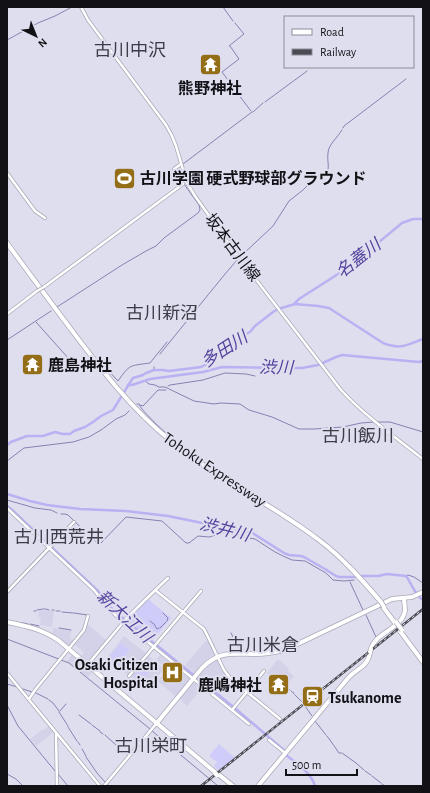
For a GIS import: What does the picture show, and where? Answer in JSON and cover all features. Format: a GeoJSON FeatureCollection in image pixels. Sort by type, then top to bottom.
{"type":"FeatureCollection","features":[{"type":"Feature","properties":{"kind":"highway","name":"Tohoku Expressway"},"geometry":{"type":"LineString","coordinates":[[7,243],[98,367]]}},
{"type":"Feature","properties":{"kind":"highway","name":"Tohoku Expressway"},"geometry":{"type":"LineString","coordinates":[[7,247],[98,367],[118,391],[153,428],[179,450],[214,474],[299,527],[327,548],[361,579],[384,607],[423,661]]}},
{"type":"Feature","properties":{"kind":"highway"},"geometry":{"type":"LineString","coordinates":[[157,723],[208,662],[218,657],[233,653],[268,653],[285,650],[386,602],[396,598],[417,595],[423,592]]}},
{"type":"Feature","properties":{"kind":"highway"},"geometry":{"type":"LineString","coordinates":[[258,786],[349,676],[366,663],[375,641],[391,629],[403,616],[405,610],[404,598]]}},
{"type":"Feature","properties":{"kind":"highway"},"geometry":{"type":"LineString","coordinates":[[7,623],[26,625],[44,632],[58,640],[68,650],[157,723]]}},
{"type":"Feature","properties":{"kind":"highway"},"geometry":{"type":"LineString","coordinates":[[68,650],[88,664],[232,786]]}},
{"type":"Feature","properties":{"kind":"street","name":"坂本古川線"},"geometry":{"type":"LineString","coordinates":[[81,7],[88,20],[166,125],[174,141],[186,179],[193,194],[240,258],[318,361],[348,397],[374,422],[423,459]]}},
{"type":"Feature","properties":{"kind":"street"},"geometry":{"type":"LineString","coordinates":[[7,314],[182,184],[183,181],[174,169],[181,164]]}},
{"type":"Feature","properties":{"kind":"street"},"geometry":{"type":"LineString","coordinates":[[7,173],[35,211],[45,218]]}},
{"type":"Feature","properties":{"kind":"street"},"geometry":{"type":"LineString","coordinates":[[7,508],[50,547],[95,592],[110,610],[233,708],[249,724]]}},
{"type":"Feature","properties":{"kind":"street"},"geometry":{"type":"LineString","coordinates":[[7,592],[74,522]]}},
{"type":"Feature","properties":{"kind":"street"},"geometry":{"type":"LineString","coordinates":[[88,664],[125,621],[168,578]]}},
{"type":"Feature","properties":{"kind":"street"},"geometry":{"type":"LineString","coordinates":[[155,590],[202,627],[227,674],[280,719]]}},
{"type":"Feature","properties":{"kind":"street"},"geometry":{"type":"LineString","coordinates":[[129,676],[201,591]]}},
{"type":"Feature","properties":{"kind":"street"},"geometry":{"type":"LineString","coordinates":[[29,699],[34,690],[84,630],[88,616]]}},
{"type":"Feature","properties":{"kind":"street"},"geometry":{"type":"LineString","coordinates":[[233,708],[264,671]]}},
{"type":"Feature","properties":{"kind":"street"},"geometry":{"type":"LineString","coordinates":[[7,673],[100,786]]}},
{"type":"Feature","properties":{"kind":"street"},"geometry":{"type":"LineString","coordinates":[[104,786],[157,723]]}},
{"type":"Feature","properties":{"kind":"street"},"geometry":{"type":"LineString","coordinates":[[57,786],[58,736]]}},
{"type":"Feature","properties":{"kind":"street"},"geometry":{"type":"LineString","coordinates":[[268,740],[285,753]]}},
{"type":"Feature","properties":{"kind":"shaded area"},"geometry":{"type":"Polygon","coordinates":[[[148,599],[171,618],[153,640],[127,620],[148,599]]]}},
{"type":"Feature","properties":{"kind":"shaded area"},"geometry":{"type":"Polygon","coordinates":[[[39,611],[54,611],[52,627],[40,625],[41,617],[38,617],[39,611]]]}},
{"type":"Feature","properties":{"kind":"shaded area"},"geometry":{"type":"Polygon","coordinates":[[[87,625],[89,625],[106,640],[88,661],[86,661],[81,657],[84,652],[74,644],[85,631],[87,625]]]}},
{"type":"Feature","properties":{"kind":"shaded area"},"geometry":{"type":"Polygon","coordinates":[[[53,628],[71,631],[70,639],[76,640],[69,648],[59,641],[60,637],[52,635],[53,628]]]}},
{"type":"Feature","properties":{"kind":"shaded area"},"geometry":{"type":"Polygon","coordinates":[[[124,636],[147,654],[128,675],[107,658],[124,636]]]}},
{"type":"Feature","properties":{"kind":"shaded area"},"geometry":{"type":"Polygon","coordinates":[[[208,640],[216,656],[195,673],[185,665],[208,640]]]}},
{"type":"Feature","properties":{"kind":"shaded area"},"geometry":{"type":"Polygon","coordinates":[[[121,643],[130,650],[117,664],[109,657],[121,643]]]}},
{"type":"Feature","properties":{"kind":"shaded area"},"geometry":{"type":"Polygon","coordinates":[[[72,655],[92,672],[88,677],[67,661],[72,655]]]}},
{"type":"Feature","properties":{"kind":"shaded area"},"geometry":{"type":"Polygon","coordinates":[[[148,655],[164,669],[146,690],[131,676],[148,655]]]}},
{"type":"Feature","properties":{"kind":"shaded area","name":"Osaki Citizen Hospital"},"geometry":{"type":"Polygon","coordinates":[[[160,655],[190,680],[176,697],[158,681],[167,669],[156,660],[160,655]]]}},
{"type":"Feature","properties":{"kind":"shaded area"},"geometry":{"type":"Polygon","coordinates":[[[278,659],[294,676],[286,687],[267,673],[278,659]]]}},
{"type":"Feature","properties":{"kind":"shaded area"},"geometry":{"type":"Polygon","coordinates":[[[217,660],[227,676],[216,690],[199,676],[207,667],[217,660]]]}},
{"type":"Feature","properties":{"kind":"shaded area"},"geometry":{"type":"Polygon","coordinates":[[[144,663],[152,669],[140,683],[133,676],[144,663]]]}},
{"type":"Feature","properties":{"kind":"shaded area"},"geometry":{"type":"Polygon","coordinates":[[[193,683],[202,688],[187,706],[180,699],[193,683]]]}},
{"type":"Feature","properties":{"kind":"shaded area"},"geometry":{"type":"Polygon","coordinates":[[[49,726],[54,732],[36,746],[30,739],[49,726]]]}},
{"type":"Feature","properties":{"kind":"shaded area"},"geometry":{"type":"Polygon","coordinates":[[[219,744],[235,758],[223,767],[218,763],[223,768],[219,771],[214,766],[217,762],[209,756],[219,744]]]}},
{"type":"Feature","properties":{"kind":"waterway"},"geometry":{"type":"LineString","coordinates":[[7,40],[72,7]]}},
{"type":"Feature","properties":{"kind":"waterway"},"geometry":{"type":"LineString","coordinates":[[223,7],[233,21]]}},
{"type":"Feature","properties":{"kind":"waterway"},"geometry":{"type":"LineString","coordinates":[[229,46],[244,34],[235,23]]}},
{"type":"Feature","properties":{"kind":"waterway"},"geometry":{"type":"LineString","coordinates":[[230,46],[239,59],[222,72],[231,84]]}},
{"type":"Feature","properties":{"kind":"waterway"},"geometry":{"type":"LineString","coordinates":[[265,102],[307,71]]}},
{"type":"Feature","properties":{"kind":"waterway"},"geometry":{"type":"LineString","coordinates":[[343,128],[406,79]]}},
{"type":"Feature","properties":{"kind":"waterway"},"geometry":{"type":"LineString","coordinates":[[232,86],[251,111]]}},
{"type":"Feature","properties":{"kind":"waterway"},"geometry":{"type":"LineString","coordinates":[[253,112],[263,103]]}},
{"type":"Feature","properties":{"kind":"waterway"},"geometry":{"type":"LineString","coordinates":[[183,164],[252,112]]}},
{"type":"Feature","properties":{"kind":"waterway"},"geometry":{"type":"LineString","coordinates":[[240,257],[273,226],[289,201],[316,177],[328,170],[328,150],[342,130]]}},
{"type":"Feature","properties":{"kind":"waterway"},"geometry":{"type":"LineString","coordinates":[[57,307],[122,265],[156,246],[164,238],[198,213],[200,210],[199,205],[184,184]]}},
{"type":"Feature","properties":{"kind":"waterway","name":"名蓋川"},"geometry":{"type":"LineString","coordinates":[[295,303],[349,267],[402,223],[413,219],[423,219]]}},
{"type":"Feature","properties":{"kind":"waterway"},"geometry":{"type":"LineString","coordinates":[[160,354],[238,259]]}},
{"type":"Feature","properties":{"kind":"waterway","name":"多田川"},"geometry":{"type":"LineString","coordinates":[[7,445],[27,436],[43,436],[55,432],[70,434],[85,427],[113,410],[133,378],[154,370],[169,371],[201,367],[207,364],[225,347],[250,332],[255,326],[273,312],[295,304],[329,308],[383,343],[389,345],[403,346],[423,339]]}},
{"type":"Feature","properties":{"kind":"waterway"},"geometry":{"type":"LineString","coordinates":[[7,340],[51,311]]}},
{"type":"Feature","properties":{"kind":"waterway"},"geometry":{"type":"LineString","coordinates":[[36,322],[69,359],[97,366]]}},
{"type":"Feature","properties":{"kind":"waterway"},"geometry":{"type":"LineString","coordinates":[[102,367],[106,368],[118,381],[125,371],[131,367],[150,363],[167,342]]}},
{"type":"Feature","properties":{"kind":"waterway","name":"渋川"},"geometry":{"type":"LineString","coordinates":[[128,385],[150,379],[203,372],[222,367],[302,368],[318,365],[342,355],[419,362],[423,361]]}},
{"type":"Feature","properties":{"kind":"waterway"},"geometry":{"type":"LineString","coordinates":[[168,386],[203,380],[225,373],[255,376]]}},
{"type":"Feature","properties":{"kind":"waterway"},"geometry":{"type":"LineString","coordinates":[[145,381],[149,384],[165,387],[194,401],[214,404],[240,404],[249,410],[272,417],[299,429],[343,427],[374,422]]}},
{"type":"Feature","properties":{"kind":"waterway"},"geometry":{"type":"LineString","coordinates":[[140,405],[143,406],[158,390],[166,390]]}},
{"type":"Feature","properties":{"kind":"waterway"},"geometry":{"type":"LineString","coordinates":[[137,404],[139,404],[144,412],[180,445],[225,476]]}},
{"type":"Feature","properties":{"kind":"waterway"},"geometry":{"type":"LineString","coordinates":[[7,461],[24,448],[73,442],[89,437],[129,411]]}},
{"type":"Feature","properties":{"kind":"waterway"},"geometry":{"type":"LineString","coordinates":[[377,422],[390,422],[423,432]]}},
{"type":"Feature","properties":{"kind":"waterway","name":"渋井川"},"geometry":{"type":"LineString","coordinates":[[7,494],[47,505],[168,516],[242,532],[251,532],[284,553],[304,557],[339,577],[378,576],[387,574],[406,576],[415,592],[423,600]]}},
{"type":"Feature","properties":{"kind":"waterway"},"geometry":{"type":"LineString","coordinates":[[7,500],[35,508],[51,510],[57,513]]}},
{"type":"Feature","properties":{"kind":"waterway","name":"新大江川"},"geometry":{"type":"LineString","coordinates":[[7,506],[98,591],[108,605],[119,615],[236,709],[285,751]]}},
{"type":"Feature","properties":{"kind":"waterway"},"geometry":{"type":"LineString","coordinates":[[61,514],[68,515],[98,544]]}},
{"type":"Feature","properties":{"kind":"waterway"},"geometry":{"type":"LineString","coordinates":[[96,542],[101,543],[126,517],[162,521],[186,543],[189,543],[198,536],[209,537],[226,532],[255,539],[275,552],[292,560],[305,561],[326,573],[333,580],[354,580]]}},
{"type":"Feature","properties":{"kind":"waterway"},"geometry":{"type":"LineString","coordinates":[[406,576],[408,575],[414,577],[423,583]]}},
{"type":"Feature","properties":{"kind":"waterway"},"geometry":{"type":"LineString","coordinates":[[350,582],[363,610]]}},
{"type":"Feature","properties":{"kind":"waterway"},"geometry":{"type":"LineString","coordinates":[[37,610],[43,609]]}},
{"type":"Feature","properties":{"kind":"waterway"},"geometry":{"type":"LineString","coordinates":[[62,612],[73,613]]}},
{"type":"Feature","properties":{"kind":"waterway"},"geometry":{"type":"LineString","coordinates":[[74,613],[87,615]]}},
{"type":"Feature","properties":{"kind":"waterway"},"geometry":{"type":"LineString","coordinates":[[163,613],[168,618],[167,621]]}},
{"type":"Feature","properties":{"kind":"waterway"},"geometry":{"type":"LineString","coordinates":[[366,615],[376,637]]}},
{"type":"Feature","properties":{"kind":"waterway"},"geometry":{"type":"LineString","coordinates":[[150,621],[157,629],[159,628]]}},
{"type":"Feature","properties":{"kind":"waterway"},"geometry":{"type":"LineString","coordinates":[[160,628],[166,622]]}},
{"type":"Feature","properties":{"kind":"waterway"},"geometry":{"type":"LineString","coordinates":[[24,623],[28,624]]}},
{"type":"Feature","properties":{"kind":"waterway"},"geometry":{"type":"LineString","coordinates":[[30,624],[39,626]]}},
{"type":"Feature","properties":{"kind":"waterway"},"geometry":{"type":"LineString","coordinates":[[59,628],[71,630]]}},
{"type":"Feature","properties":{"kind":"waterway"},"geometry":{"type":"LineString","coordinates":[[231,633],[234,639]]}},
{"type":"Feature","properties":{"kind":"waterway"},"geometry":{"type":"LineString","coordinates":[[7,639],[69,663],[150,729]]}},
{"type":"Feature","properties":{"kind":"waterway"},"geometry":{"type":"LineString","coordinates":[[235,640],[240,651]]}},
{"type":"Feature","properties":{"kind":"waterway"},"geometry":{"type":"LineString","coordinates":[[7,684],[17,687]]}},
{"type":"Feature","properties":{"kind":"waterway"},"geometry":{"type":"LineString","coordinates":[[23,689],[32,692]]}},
{"type":"Feature","properties":{"kind":"waterway"},"geometry":{"type":"LineString","coordinates":[[34,692],[48,699]]}},
{"type":"Feature","properties":{"kind":"waterway"},"geometry":{"type":"LineString","coordinates":[[295,695],[303,703]]}},
{"type":"Feature","properties":{"kind":"waterway"},"geometry":{"type":"LineString","coordinates":[[49,700],[59,711]]}},
{"type":"Feature","properties":{"kind":"waterway"},"geometry":{"type":"LineString","coordinates":[[60,711],[66,704]]}},
{"type":"Feature","properties":{"kind":"waterway"},"geometry":{"type":"LineString","coordinates":[[7,705],[18,726],[55,771]]}},
{"type":"Feature","properties":{"kind":"waterway"},"geometry":{"type":"LineString","coordinates":[[305,706],[312,716]]}},
{"type":"Feature","properties":{"kind":"waterway"},"geometry":{"type":"LineString","coordinates":[[59,712],[68,726]]}},
{"type":"Feature","properties":{"kind":"waterway"},"geometry":{"type":"LineString","coordinates":[[79,715],[91,724]]}},
{"type":"Feature","properties":{"kind":"waterway"},"geometry":{"type":"LineString","coordinates":[[315,721],[326,735]]}},
{"type":"Feature","properties":{"kind":"waterway"},"geometry":{"type":"LineString","coordinates":[[92,725],[100,731]]}},
{"type":"Feature","properties":{"kind":"waterway"},"geometry":{"type":"LineString","coordinates":[[68,727],[77,741]]}},
{"type":"Feature","properties":{"kind":"waterway"},"geometry":{"type":"LineString","coordinates":[[152,731],[218,786]]}},
{"type":"Feature","properties":{"kind":"waterway"},"geometry":{"type":"LineString","coordinates":[[105,735],[116,745]]}},
{"type":"Feature","properties":{"kind":"waterway"},"geometry":{"type":"LineString","coordinates":[[327,736],[330,740]]}},
{"type":"Feature","properties":{"kind":"waterway"},"geometry":{"type":"LineString","coordinates":[[330,740],[339,753],[341,753]]}},
{"type":"Feature","properties":{"kind":"waterway"},"geometry":{"type":"LineString","coordinates":[[117,746],[128,755]]}},
{"type":"Feature","properties":{"kind":"waterway"},"geometry":{"type":"LineString","coordinates":[[82,749],[86,756]]}},
{"type":"Feature","properties":{"kind":"waterway"},"geometry":{"type":"LineString","coordinates":[[342,753],[364,770]]}},
{"type":"Feature","properties":{"kind":"waterway","name":"新大江川"},"geometry":{"type":"LineString","coordinates":[[286,754],[307,772],[315,786]]}},
{"type":"Feature","properties":{"kind":"waterway"},"geometry":{"type":"LineString","coordinates":[[86,757],[105,782]]}},
{"type":"Feature","properties":{"kind":"waterway"},"geometry":{"type":"LineString","coordinates":[[365,771],[371,775]]}},
{"type":"Feature","properties":{"kind":"waterway"},"geometry":{"type":"LineString","coordinates":[[7,774],[16,779],[23,786]]}},
{"type":"Feature","properties":{"kind":"waterway"},"geometry":{"type":"LineString","coordinates":[[58,774],[68,786]]}},
{"type":"Feature","properties":{"kind":"waterway"},"geometry":{"type":"LineString","coordinates":[[372,776],[381,783]]}},
{"type":"Feature","properties":{"kind":"railway"},"geometry":{"type":"LineString","coordinates":[[201,786],[423,609]]}},
{"type":"Feature","properties":{"kind":"place","name":"熊野神社"},"geometry":{"type":"Point","coordinates":[210,65]}},
{"type":"Feature","properties":{"kind":"place","name":"古川学園 硬式野球部グラウンド"},"geometry":{"type":"Point","coordinates":[124,178]}},
{"type":"Feature","properties":{"kind":"place","name":"鹿島神社"},"geometry":{"type":"Point","coordinates":[32,365]}},
{"type":"Feature","properties":{"kind":"place","name":"Osaki Citizen Hospital"},"geometry":{"type":"Point","coordinates":[173,673]}},
{"type":"Feature","properties":{"kind":"place","name":"鹿嶋神社"},"geometry":{"type":"Point","coordinates":[278,685]}},
{"type":"Feature","properties":{"kind":"place","name":"Tsukanome"},"geometry":{"type":"Point","coordinates":[312,697]}},
{"type":"Feature","properties":{"kind":"district","name":"古川中沢"},"geometry":{"type":"Point","coordinates":[130,50]}},
{"type":"Feature","properties":{"kind":"district","name":"古川新沼"},"geometry":{"type":"Point","coordinates":[162,313]}},
{"type":"Feature","properties":{"kind":"district","name":"古川飯川"},"geometry":{"type":"Point","coordinates":[358,436]}},
{"type":"Feature","properties":{"kind":"district","name":"古川西荒井"},"geometry":{"type":"Point","coordinates":[59,537]}},
{"type":"Feature","properties":{"kind":"district","name":"古川米倉"},"geometry":{"type":"Point","coordinates":[263,645]}},
{"type":"Feature","properties":{"kind":"district","name":"古川栄町"},"geometry":{"type":"Point","coordinates":[151,746]}}]}
